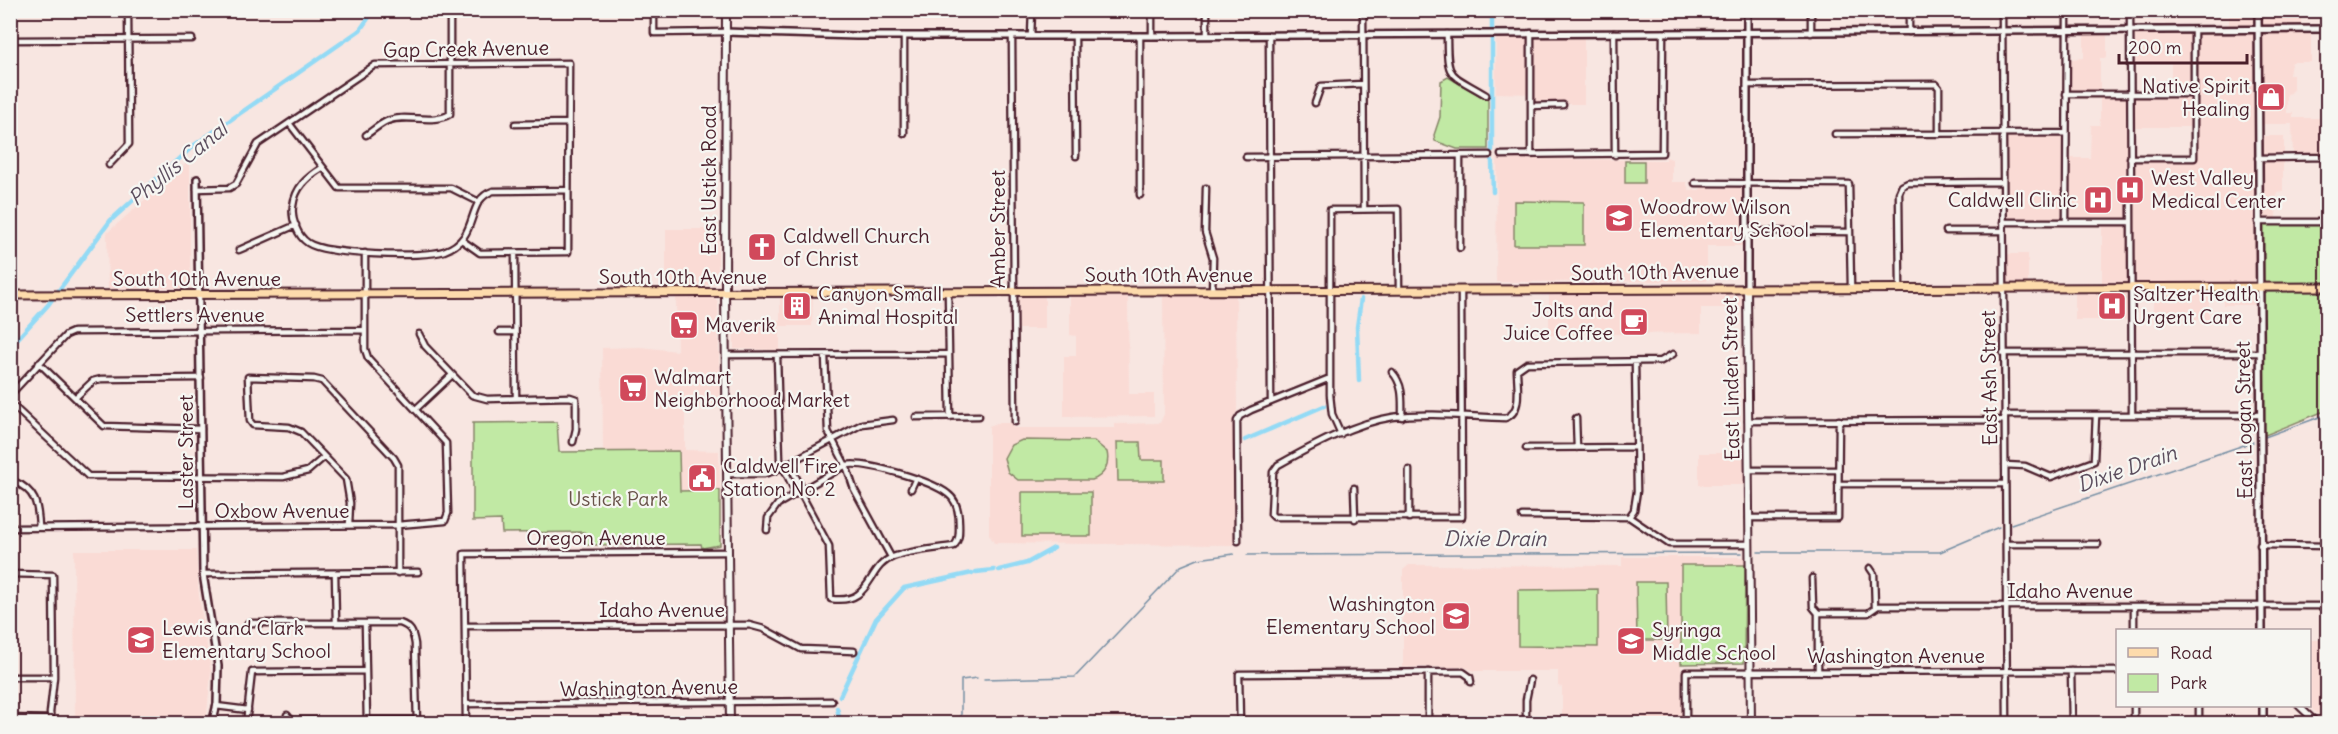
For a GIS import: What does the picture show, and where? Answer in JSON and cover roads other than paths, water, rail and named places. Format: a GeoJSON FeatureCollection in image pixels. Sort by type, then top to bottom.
{"type":"FeatureCollection","features":[{"type":"Feature","properties":{"kind":"main road","name":"East Ustick Road"},"geometry":{"type":"LineString","coordinates":[[726,10],[725,293],[730,723]]}},
{"type":"Feature","properties":{"kind":"main road","name":"South 10th Avenue"},"geometry":{"type":"LineString","coordinates":[[10,295],[364,296],[1747,287],[2328,286]]}},
{"type":"Feature","properties":{"kind":"main road","name":"East Linden Street"},"geometry":{"type":"LineString","coordinates":[[1747,287],[1751,723]]}},
{"type":"Feature","properties":{"kind":"street"},"geometry":{"type":"LineString","coordinates":[[109,165],[129,144],[128,10]]}},
{"type":"Feature","properties":{"kind":"street"},"geometry":{"type":"LineString","coordinates":[[366,135],[387,121],[404,118],[444,118],[450,114],[450,10]]}},
{"type":"Feature","properties":{"kind":"street"},"geometry":{"type":"LineString","coordinates":[[654,10],[654,33],[726,32],[904,36],[2328,29],[2327,222],[2258,222]]}},
{"type":"Feature","properties":{"kind":"street"},"geometry":{"type":"LineString","coordinates":[[1031,36],[1032,10]]}},
{"type":"Feature","properties":{"kind":"street"},"geometry":{"type":"LineString","coordinates":[[1152,10],[1152,36]]}},
{"type":"Feature","properties":{"kind":"street"},"geometry":{"type":"LineString","coordinates":[[1207,10],[1207,35]]}},
{"type":"Feature","properties":{"kind":"street"},"geometry":{"type":"LineString","coordinates":[[1363,10],[1364,209]]}},
{"type":"Feature","properties":{"kind":"street","name":"East Linden Street"},"geometry":{"type":"LineString","coordinates":[[1747,287],[1748,10]]}},
{"type":"Feature","properties":{"kind":"street"},"geometry":{"type":"LineString","coordinates":[[1811,10],[1811,33]]}},
{"type":"Feature","properties":{"kind":"street"},"geometry":{"type":"LineString","coordinates":[[1909,10],[1909,32]]}},
{"type":"Feature","properties":{"kind":"street","name":"East Ash Street"},"geometry":{"type":"LineString","coordinates":[[2002,10],[2007,723]]}},
{"type":"Feature","properties":{"kind":"street"},"geometry":{"type":"LineString","coordinates":[[2066,222],[2067,10]]}},
{"type":"Feature","properties":{"kind":"street"},"geometry":{"type":"LineString","coordinates":[[2130,10],[2132,415]]}},
{"type":"Feature","properties":{"kind":"street","name":"East Logan Street"},"geometry":{"type":"LineString","coordinates":[[2259,10],[2258,287],[2262,629]]}},
{"type":"Feature","properties":{"kind":"street"},"geometry":{"type":"LineString","coordinates":[[2130,158],[2194,158],[2194,30]]}},
{"type":"Feature","properties":{"kind":"street"},"geometry":{"type":"LineString","coordinates":[[1531,33],[1532,155]]}},
{"type":"Feature","properties":{"kind":"street"},"geometry":{"type":"LineString","coordinates":[[1614,33],[1615,155]]}},
{"type":"Feature","properties":{"kind":"street"},"geometry":{"type":"LineString","coordinates":[[1501,155],[1662,153],[1663,33]]}},
{"type":"Feature","properties":{"kind":"street"},"geometry":{"type":"LineString","coordinates":[[1447,34],[1448,70],[1453,76],[1486,94]]}},
{"type":"Feature","properties":{"kind":"street"},"geometry":{"type":"LineString","coordinates":[[1269,35],[1271,402]]}},
{"type":"Feature","properties":{"kind":"street"},"geometry":{"type":"LineString","coordinates":[[904,36],[904,133]]}},
{"type":"Feature","properties":{"kind":"street","name":"Amber Street"},"geometry":{"type":"LineString","coordinates":[[1012,36],[1015,422]]}},
{"type":"Feature","properties":{"kind":"street"},"geometry":{"type":"LineString","coordinates":[[1075,36],[1076,156]]}},
{"type":"Feature","properties":{"kind":"street"},"geometry":{"type":"LineString","coordinates":[[1140,36],[1140,195]]}},
{"type":"Feature","properties":{"kind":"street"},"geometry":{"type":"LineString","coordinates":[[10,40],[192,39]]}},
{"type":"Feature","properties":{"kind":"street","name":"Gap Creek Avenue"},"geometry":{"type":"LineString","coordinates":[[197,189],[229,188],[236,184],[258,144],[375,65],[569,63],[568,123]]}},
{"type":"Feature","properties":{"kind":"street"},"geometry":{"type":"LineString","coordinates":[[1315,103],[1321,86],[1364,84]]}},
{"type":"Feature","properties":{"kind":"street"},"geometry":{"type":"LineString","coordinates":[[1748,85],[1938,85],[1939,134]]}},
{"type":"Feature","properties":{"kind":"street"},"geometry":{"type":"LineString","coordinates":[[2066,94],[2194,94]]}},
{"type":"Feature","properties":{"kind":"street"},"geometry":{"type":"LineString","coordinates":[[1532,105],[1563,105]]}},
{"type":"Feature","properties":{"kind":"street"},"geometry":{"type":"LineString","coordinates":[[289,123],[339,188],[451,188],[477,201]]}},
{"type":"Feature","properties":{"kind":"street"},"geometry":{"type":"LineString","coordinates":[[463,241],[480,253],[568,252],[568,123],[515,124]]}},
{"type":"Feature","properties":{"kind":"street"},"geometry":{"type":"LineString","coordinates":[[1835,134],[2066,133]]}},
{"type":"Feature","properties":{"kind":"street"},"geometry":{"type":"LineString","coordinates":[[1460,155],[1460,248]]}},
{"type":"Feature","properties":{"kind":"street"},"geometry":{"type":"LineString","coordinates":[[1246,157],[1489,155]]}},
{"type":"Feature","properties":{"kind":"street"},"geometry":{"type":"LineString","coordinates":[[2258,158],[2327,158]]}},
{"type":"Feature","properties":{"kind":"street"},"geometry":{"type":"LineString","coordinates":[[322,168],[308,177],[294,195],[292,214],[306,242],[319,248],[346,253],[431,254],[446,250],[463,241],[473,222],[477,201],[484,194],[493,191],[568,190]]}},
{"type":"Feature","properties":{"kind":"street","name":"Laster Street"},"geometry":{"type":"LineString","coordinates":[[197,179],[203,574],[218,666],[216,706],[212,723]]}},
{"type":"Feature","properties":{"kind":"street"},"geometry":{"type":"LineString","coordinates":[[1900,287],[1899,193],[1902,186],[1908,183],[2003,182]]}},
{"type":"Feature","properties":{"kind":"street"},"geometry":{"type":"LineString","coordinates":[[1695,183],[1849,184],[1851,287]]}},
{"type":"Feature","properties":{"kind":"street"},"geometry":{"type":"LineString","coordinates":[[1206,188],[1205,232],[1213,258],[1212,291]]}},
{"type":"Feature","properties":{"kind":"street"},"geometry":{"type":"LineString","coordinates":[[1341,434],[1332,414],[1330,378],[1330,210],[1398,209],[1399,290]]}},
{"type":"Feature","properties":{"kind":"street"},"geometry":{"type":"LineString","coordinates":[[2003,222],[2130,222]]}},
{"type":"Feature","properties":{"kind":"street"},"geometry":{"type":"LineString","coordinates":[[238,250],[296,225]]}},
{"type":"Feature","properties":{"kind":"street"},"geometry":{"type":"LineString","coordinates":[[1747,231],[1850,231]]}},
{"type":"Feature","properties":{"kind":"street"},"geometry":{"type":"LineString","coordinates":[[1946,231],[2003,231]]}},
{"type":"Feature","properties":{"kind":"street"},"geometry":{"type":"LineString","coordinates":[[365,253],[364,330],[368,358],[417,408],[451,376]]}},
{"type":"Feature","properties":{"kind":"street"},"geometry":{"type":"LineString","coordinates":[[515,253],[516,397]]}},
{"type":"Feature","properties":{"kind":"street"},"geometry":{"type":"LineString","coordinates":[[1461,290],[1462,417],[1462,515],[1454,518],[1278,519],[1271,514],[1274,472],[1278,465],[1341,434],[1376,421],[1402,417],[1462,417],[1505,418],[1515,412],[1517,370],[1520,365],[1661,361],[1673,354]]}},
{"type":"Feature","properties":{"kind":"street"},"geometry":{"type":"LineString","coordinates":[[948,292],[950,417]]}},
{"type":"Feature","properties":{"kind":"street","name":"Settlers Avenue"},"geometry":{"type":"LineString","coordinates":[[10,395],[66,335],[73,332],[364,330]]}},
{"type":"Feature","properties":{"kind":"street"},"geometry":{"type":"LineString","coordinates":[[499,332],[515,332]]}},
{"type":"Feature","properties":{"kind":"street"},"geometry":{"type":"LineString","coordinates":[[419,334],[424,346],[472,395],[487,399],[516,397],[576,399],[576,429],[573,442]]}},
{"type":"Feature","properties":{"kind":"street"},"geometry":{"type":"LineString","coordinates":[[2004,353],[2259,353]]}},
{"type":"Feature","properties":{"kind":"street"},"geometry":{"type":"LineString","coordinates":[[726,355],[949,354]]}},
{"type":"Feature","properties":{"kind":"street"},"geometry":{"type":"LineString","coordinates":[[767,530],[771,511],[778,504],[799,492],[846,465],[856,463],[880,467],[948,493],[958,509],[958,539],[954,546],[891,557],[858,596],[843,601],[831,599],[829,546],[799,492],[782,468],[780,460],[777,356]]}},
{"type":"Feature","properties":{"kind":"street"},"geometry":{"type":"LineString","coordinates":[[825,356],[828,431],[846,465],[854,489],[891,557]]}},
{"type":"Feature","properties":{"kind":"street"},"geometry":{"type":"LineString","coordinates":[[1629,517],[1634,510],[1637,491],[1635,362]]}},
{"type":"Feature","properties":{"kind":"street"},"geometry":{"type":"LineString","coordinates":[[39,363],[104,426],[201,429]]}},
{"type":"Feature","properties":{"kind":"street"},"geometry":{"type":"LineString","coordinates":[[1392,372],[1399,379],[1402,393],[1402,417]]}},
{"type":"Feature","properties":{"kind":"street"},"geometry":{"type":"LineString","coordinates":[[349,525],[350,503],[346,479],[301,432],[253,425],[250,421],[248,377],[322,381],[394,458],[398,465],[398,573]]}},
{"type":"Feature","properties":{"kind":"street"},"geometry":{"type":"LineString","coordinates":[[76,397],[93,381],[101,379],[201,378]]}},
{"type":"Feature","properties":{"kind":"street"},"geometry":{"type":"LineString","coordinates":[[1238,541],[1237,421],[1240,416],[1330,378]]}},
{"type":"Feature","properties":{"kind":"street"},"geometry":{"type":"LineString","coordinates":[[10,404],[88,476],[298,475],[308,471],[324,457]]}},
{"type":"Feature","properties":{"kind":"street","name":"Oxbow Avenue"},"geometry":{"type":"LineString","coordinates":[[10,528],[398,525],[445,521],[448,513],[446,442],[417,408]]}},
{"type":"Feature","properties":{"kind":"street"},"geometry":{"type":"LineString","coordinates":[[1748,421],[2096,415],[2260,415]]}},
{"type":"Feature","properties":{"kind":"street"},"geometry":{"type":"LineString","coordinates":[[2005,465],[2025,466],[2050,477],[2090,464],[2096,456],[2096,415]]}},
{"type":"Feature","properties":{"kind":"street"},"geometry":{"type":"LineString","coordinates":[[916,417],[979,416]]}},
{"type":"Feature","properties":{"kind":"street"},"geometry":{"type":"LineString","coordinates":[[1576,418],[1577,448]]}},
{"type":"Feature","properties":{"kind":"street"},"geometry":{"type":"LineString","coordinates":[[727,474],[764,474],[782,468],[862,424],[893,420]]}},
{"type":"Feature","properties":{"kind":"street"},"geometry":{"type":"LineString","coordinates":[[1749,518],[1838,518],[1839,420]]}},
{"type":"Feature","properties":{"kind":"street"},"geometry":{"type":"LineString","coordinates":[[1526,448],[1636,447]]}},
{"type":"Feature","properties":{"kind":"street"},"geometry":{"type":"LineString","coordinates":[[789,464],[799,492]]}},
{"type":"Feature","properties":{"kind":"street"},"geometry":{"type":"LineString","coordinates":[[1409,470],[1410,518]]}},
{"type":"Feature","properties":{"kind":"street"},"geometry":{"type":"LineString","coordinates":[[1749,470],[1838,470]]}},
{"type":"Feature","properties":{"kind":"street"},"geometry":{"type":"LineString","coordinates":[[911,489],[915,480]]}},
{"type":"Feature","properties":{"kind":"street"},"geometry":{"type":"LineString","coordinates":[[13,481],[24,485],[37,501],[39,527]]}},
{"type":"Feature","properties":{"kind":"street"},"geometry":{"type":"LineString","coordinates":[[1838,484],[2005,484]]}},
{"type":"Feature","properties":{"kind":"street"},"geometry":{"type":"LineString","coordinates":[[1354,488],[1355,519]]}},
{"type":"Feature","properties":{"kind":"street"},"geometry":{"type":"LineString","coordinates":[[1522,516],[1629,517],[1669,544],[1749,544]]}},
{"type":"Feature","properties":{"kind":"street"},"geometry":{"type":"LineString","coordinates":[[2006,544],[2098,544]]}},
{"type":"Feature","properties":{"kind":"street"},"geometry":{"type":"LineString","coordinates":[[2260,545],[2328,546]]}},
{"type":"Feature","properties":{"kind":"street","name":"Oregon Avenue"},"geometry":{"type":"LineString","coordinates":[[465,626],[464,554],[728,552]]}},
{"type":"Feature","properties":{"kind":"street"},"geometry":{"type":"LineString","coordinates":[[1870,568],[1874,574],[1875,608]]}},
{"type":"Feature","properties":{"kind":"street"},"geometry":{"type":"LineString","coordinates":[[203,574],[418,572]]}},
{"type":"Feature","properties":{"kind":"street"},"geometry":{"type":"LineString","coordinates":[[335,573],[336,623]]}},
{"type":"Feature","properties":{"kind":"street"},"geometry":{"type":"LineString","coordinates":[[10,574],[53,574],[54,677],[51,721],[10,718]]}},
{"type":"Feature","properties":{"kind":"street"},"geometry":{"type":"LineString","coordinates":[[1812,578],[1818,670]]}},
{"type":"Feature","properties":{"kind":"street","name":"Idaho Avenue"},"geometry":{"type":"LineString","coordinates":[[1816,613],[1868,613],[1875,608],[2006,606],[2328,606]]}},
{"type":"Feature","properties":{"kind":"street"},"geometry":{"type":"LineString","coordinates":[[2134,606],[2134,629]]}},
{"type":"Feature","properties":{"kind":"street"},"geometry":{"type":"LineString","coordinates":[[248,623],[400,623],[413,632],[417,722],[292,720],[287,715]]}},
{"type":"Feature","properties":{"kind":"street"},"geometry":{"type":"LineString","coordinates":[[365,623],[367,722]]}},
{"type":"Feature","properties":{"kind":"street","name":"Idaho Avenue"},"geometry":{"type":"LineString","coordinates":[[465,626],[749,625],[764,629],[801,649],[854,651]]}},
{"type":"Feature","properties":{"kind":"street"},"geometry":{"type":"LineString","coordinates":[[465,626],[466,723]]}},
{"type":"Feature","properties":{"kind":"street","name":"Washington Avenue"},"geometry":{"type":"LineString","coordinates":[[1686,723],[1686,672],[1750,670],[2116,671]]}},
{"type":"Feature","properties":{"kind":"street"},"geometry":{"type":"LineString","coordinates":[[246,723],[252,672],[366,671]]}},
{"type":"Feature","properties":{"kind":"street"},"geometry":{"type":"LineString","coordinates":[[2071,671],[2072,723]]}},
{"type":"Feature","properties":{"kind":"street"},"geometry":{"type":"LineString","coordinates":[[1428,672],[1428,723]]}},
{"type":"Feature","properties":{"kind":"street"},"geometry":{"type":"LineString","coordinates":[[1240,723],[1239,674],[1463,672],[1468,675],[1471,682]]}},
{"type":"Feature","properties":{"kind":"street"},"geometry":{"type":"LineString","coordinates":[[10,676],[54,677]]}},
{"type":"Feature","properties":{"kind":"street"},"geometry":{"type":"LineString","coordinates":[[1527,723],[1526,700],[1530,680]]}},
{"type":"Feature","properties":{"kind":"street","name":"Washington Avenue"},"geometry":{"type":"LineString","coordinates":[[466,704],[832,701]]}},
{"type":"Feature","properties":{"kind":"street"},"geometry":{"type":"LineString","coordinates":[[216,706],[248,710]]}},
{"type":"Feature","properties":{"kind":"street"},"geometry":{"type":"LineString","coordinates":[[2134,707],[2134,723]]}},
{"type":"Feature","properties":{"kind":"street"},"geometry":{"type":"LineString","coordinates":[[2199,707],[2199,723]]}},
{"type":"Feature","properties":{"kind":"street"},"geometry":{"type":"LineString","coordinates":[[2263,707],[2263,723]]}},
{"type":"Feature","properties":{"kind":"street"},"geometry":{"type":"LineString","coordinates":[[2301,707],[2318,723]]}},
{"type":"Feature","properties":{"kind":"waterway","name":"Phyllis Canal"},"geometry":{"type":"LineString","coordinates":[[10,347],[48,305],[110,221],[193,146],[360,30],[374,10]]}},
{"type":"Feature","properties":{"kind":"waterway"},"geometry":{"type":"LineString","coordinates":[[1492,10],[1492,30]]}},
{"type":"Feature","properties":{"kind":"waterway"},"geometry":{"type":"LineString","coordinates":[[1492,39],[1492,150]]}},
{"type":"Feature","properties":{"kind":"waterway"},"geometry":{"type":"LineString","coordinates":[[1492,161],[1493,192]]}},
{"type":"Feature","properties":{"kind":"waterway"},"geometry":{"type":"LineString","coordinates":[[1359,381],[1357,327],[1361,299]]}},
{"type":"Feature","properties":{"kind":"waterway"},"geometry":{"type":"LineString","coordinates":[[1245,440],[1324,406]]}},
{"type":"Feature","properties":{"kind":"waterway","name":"Dixie Drain"},"geometry":{"type":"LineString","coordinates":[[2265,437],[2328,414]]}},
{"type":"Feature","properties":{"kind":"waterway","name":"Dixie Drain"},"geometry":{"type":"LineString","coordinates":[[2011,524],[2253,442]]}},
{"type":"Feature","properties":{"kind":"waterway","name":"Dixie Drain"},"geometry":{"type":"LineString","coordinates":[[1758,552],[1940,552],[1999,527]]}},
{"type":"Feature","properties":{"kind":"waterway"},"geometry":{"type":"LineString","coordinates":[[999,570],[1027,563],[1054,548]]}},
{"type":"Feature","properties":{"kind":"waterway","name":"Dixie Drain"},"geometry":{"type":"LineString","coordinates":[[1247,555],[1742,553]]}},
{"type":"Feature","properties":{"kind":"waterway","name":"Dixie Drain"},"geometry":{"type":"LineString","coordinates":[[984,679],[1075,677],[1181,566],[1198,559],[1234,554]]}},
{"type":"Feature","properties":{"kind":"waterway"},"geometry":{"type":"LineString","coordinates":[[976,572],[994,570]]}},
{"type":"Feature","properties":{"kind":"waterway"},"geometry":{"type":"LineString","coordinates":[[840,696],[876,619],[904,588],[972,573]]}},
{"type":"Feature","properties":{"kind":"waterway","name":"Dixie Drain"},"geometry":{"type":"LineString","coordinates":[[961,724],[961,680],[977,678]]}},
{"type":"Feature","properties":{"kind":"waterway"},"geometry":{"type":"LineString","coordinates":[[837,708],[841,724]]}},
{"type":"Feature","properties":{"kind":"place","name":"Native Spirit Healing"},"geometry":{"type":"Point","coordinates":[2271,97]}},
{"type":"Feature","properties":{"kind":"place","name":"West Valley Medical Center"},"geometry":{"type":"Point","coordinates":[2130,190]}},
{"type":"Feature","properties":{"kind":"place","name":"Caldwell Clinic"},"geometry":{"type":"Point","coordinates":[2098,200]}},
{"type":"Feature","properties":{"kind":"place","name":"Woodrow Wilson Elementary School"},"geometry":{"type":"Point","coordinates":[1619,218]}},
{"type":"Feature","properties":{"kind":"place","name":"Caldwell Church of Christ"},"geometry":{"type":"Point","coordinates":[762,247]}},
{"type":"Feature","properties":{"kind":"place","name":"Canyon Small Animal Hospital"},"geometry":{"type":"Point","coordinates":[797,306]}},
{"type":"Feature","properties":{"kind":"place","name":"Saltzer Health Urgent Care"},"geometry":{"type":"Point","coordinates":[2112,306]}},
{"type":"Feature","properties":{"kind":"place","name":"Jolts and Juice Coffee"},"geometry":{"type":"Point","coordinates":[1634,322]}},
{"type":"Feature","properties":{"kind":"place","name":"Maverik"},"geometry":{"type":"Point","coordinates":[684,325]}},
{"type":"Feature","properties":{"kind":"place","name":"Walmart Neighborhood Market"},"geometry":{"type":"Point","coordinates":[633,388]}},
{"type":"Feature","properties":{"kind":"place","name":"Caldwell Fire Station No. 2"},"geometry":{"type":"Point","coordinates":[702,478]}},
{"type":"Feature","properties":{"kind":"place","name":"Washington Elementary School"},"geometry":{"type":"Point","coordinates":[1456,616]}},
{"type":"Feature","properties":{"kind":"place","name":"Lewis and Clark Elementary School"},"geometry":{"type":"Point","coordinates":[141,640]}},
{"type":"Feature","properties":{"kind":"place","name":"Syringa Middle School"},"geometry":{"type":"Point","coordinates":[1631,641]}},
{"type":"Feature","properties":{"kind":"park label","name":"Ustick Park"},"geometry":{"type":"Point","coordinates":[618,499]}}]}
